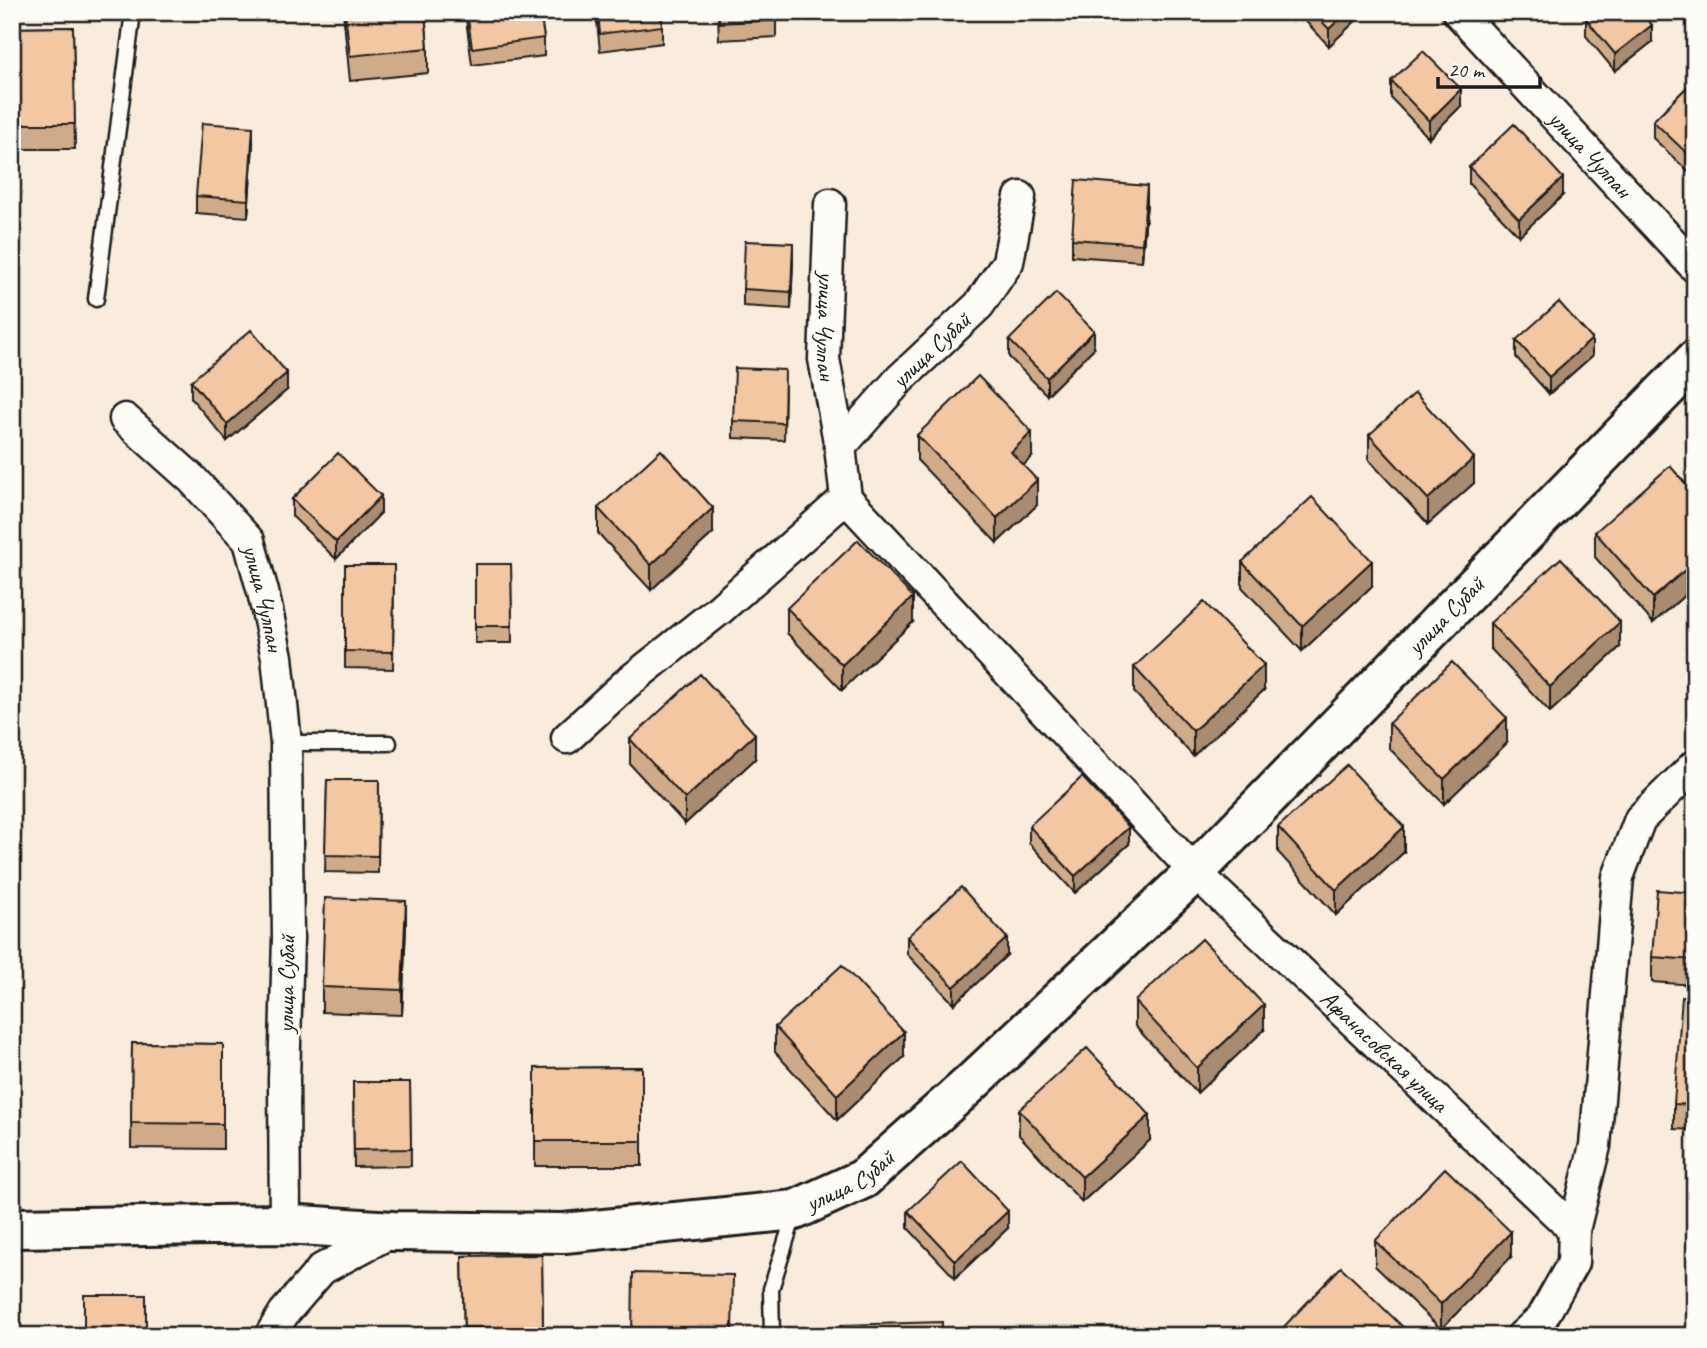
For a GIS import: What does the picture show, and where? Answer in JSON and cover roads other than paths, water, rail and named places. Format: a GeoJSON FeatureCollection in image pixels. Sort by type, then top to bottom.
{"type":"FeatureCollection","features":[{"type":"Feature","properties":{"kind":"street","name":"улица Чулпан"},"geometry":{"type":"LineString","coordinates":[[1458,12],[1695,267]]}},
{"type":"Feature","properties":{"kind":"street","name":"улица Субай"},"geometry":{"type":"LineString","coordinates":[[840,447],[900,379],[979,305],[1008,262],[1020,197]]}},
{"type":"Feature","properties":{"kind":"street","name":"улица Чулпан"},"geometry":{"type":"LineString","coordinates":[[830,204],[824,359],[840,447]]}},
{"type":"Feature","properties":{"kind":"street","name":"улица Субай"},"geometry":{"type":"LineString","coordinates":[[12,1227],[285,1224],[393,1231],[564,1233],[795,1210],[863,1179],[968,1085],[1195,872],[1695,360]]}},
{"type":"Feature","properties":{"kind":"street","name":"улица Чулпан"},"geometry":{"type":"LineString","coordinates":[[125,419],[192,479],[249,541],[277,657],[286,743]]}},
{"type":"Feature","properties":{"kind":"street"},"geometry":{"type":"LineString","coordinates":[[840,447],[846,498],[1195,872]]}},
{"type":"Feature","properties":{"kind":"street"},"geometry":{"type":"LineString","coordinates":[[567,738],[626,684],[719,610],[846,498]]}},
{"type":"Feature","properties":{"kind":"street","name":"улица Субай"},"geometry":{"type":"LineString","coordinates":[[285,1224],[284,1079],[288,939],[286,743]]}},
{"type":"Feature","properties":{"kind":"street"},"geometry":{"type":"LineString","coordinates":[[1522,1336],[1542,1318],[1573,1263],[1573,1230],[1595,1146],[1619,877],[1640,819],[1695,765]]}},
{"type":"Feature","properties":{"kind":"street","name":"Афанасовская улица"},"geometry":{"type":"LineString","coordinates":[[1195,872],[1573,1230]]}},
{"type":"Feature","properties":{"kind":"street","name":"улица Субай"},"geometry":{"type":"LineString","coordinates":[[270,1336],[284,1313],[322,1269],[393,1231]]}},
{"type":"Feature","properties":{"kind":"lane"},"geometry":{"type":"LineString","coordinates":[[96,299],[133,12]]}},
{"type":"Feature","properties":{"kind":"lane"},"geometry":{"type":"LineString","coordinates":[[286,743],[389,743]]}},
{"type":"Feature","properties":{"kind":"lane"},"geometry":{"type":"LineString","coordinates":[[772,1336],[771,1289],[795,1210]]}}]}
